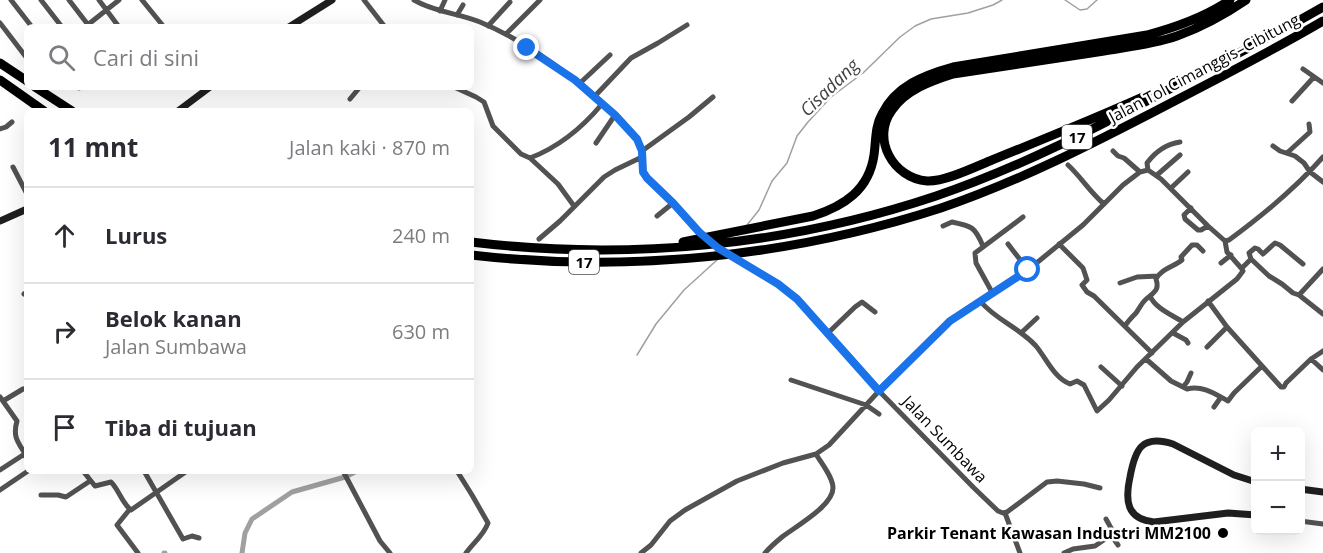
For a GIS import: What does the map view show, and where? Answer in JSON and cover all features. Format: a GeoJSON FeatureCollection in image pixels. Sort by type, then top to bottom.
{"type":"FeatureCollection","features":[{"type":"Feature","properties":{"kind":"highway"},"geometry":{"type":"LineString","coordinates":[[696,243],[813,216],[833,209],[848,200],[869,173],[880,116],[899,91],[916,80],[952,67],[1174,28],[1230,0]]}},
{"type":"Feature","properties":{"kind":"highway"},"geometry":{"type":"LineString","coordinates":[[1239,53],[1053,136],[942,179],[929,181],[904,174],[888,156],[884,142],[884,129],[892,109],[904,98],[935,79],[953,74],[1147,44],[1175,37],[1216,19],[1246,0]]}},
{"type":"Feature","properties":{"kind":"highway","name":"Jalan Tol Cimanggis–Cibitung"},"geometry":{"type":"LineString","coordinates":[[474,242],[567,250],[624,250],[753,239],[879,213],[937,195],[1004,170],[1056,147],[1323,7]]}},
{"type":"Feature","properties":{"kind":"highway","name":"Jalan Tol Cimanggis–Cibitung"},"geometry":{"type":"LineString","coordinates":[[474,255],[512,260],[569,262],[628,262],[698,258],[819,240],[883,225],[941,207],[1063,158],[1323,21]]}},
{"type":"Feature","properties":{"kind":"highway"},"geometry":{"type":"LineString","coordinates":[[0,63],[24,79]]}},
{"type":"Feature","properties":{"kind":"highway"},"geometry":{"type":"LineString","coordinates":[[0,80],[40,108]]}},
{"type":"Feature","properties":{"kind":"highway"},"geometry":{"type":"LineString","coordinates":[[39,90],[66,108]]}},
{"type":"Feature","properties":{"kind":"main road"},"geometry":{"type":"LineString","coordinates":[[294,24],[332,0]]}},
{"type":"Feature","properties":{"kind":"main road"},"geometry":{"type":"LineString","coordinates":[[182,108],[206,90]]}},
{"type":"Feature","properties":{"kind":"main road"},"geometry":{"type":"LineString","coordinates":[[0,221],[24,211]]}},
{"type":"Feature","properties":{"kind":"main road"},"geometry":{"type":"LineString","coordinates":[[1251,515],[1228,513],[1146,522],[1132,512],[1126,497],[1132,464],[1137,451],[1143,444],[1152,441],[1173,444],[1234,475],[1253,481]]}},
{"type":"Feature","properties":{"kind":"main road"},"geometry":{"type":"LineString","coordinates":[[1305,490],[1323,492]]}},
{"type":"Feature","properties":{"kind":"street"},"geometry":{"type":"LineString","coordinates":[[11,0],[30,24]]}},
{"type":"Feature","properties":{"kind":"street"},"geometry":{"type":"LineString","coordinates":[[41,0],[60,24]]}},
{"type":"Feature","properties":{"kind":"street"},"geometry":{"type":"LineString","coordinates":[[69,0],[87,24]]}},
{"type":"Feature","properties":{"kind":"street"},"geometry":{"type":"LineString","coordinates":[[99,0],[117,24]]}},
{"type":"Feature","properties":{"kind":"street"},"geometry":{"type":"LineString","coordinates":[[90,24],[119,0]]}},
{"type":"Feature","properties":{"kind":"street"},"geometry":{"type":"LineString","coordinates":[[142,0],[162,24]]}},
{"type":"Feature","properties":{"kind":"street"},"geometry":{"type":"LineString","coordinates":[[364,0],[383,24]]}},
{"type":"Feature","properties":{"kind":"street","name":"Jalan Sumbawa"},"geometry":{"type":"LineString","coordinates":[[414,0],[427,7],[473,19],[506,34],[557,67],[615,115],[636,137],[642,154],[642,168],[645,175],[707,240],[797,299],[879,391],[974,488],[998,511],[1005,513]]}},
{"type":"Feature","properties":{"kind":"street"},"geometry":{"type":"LineString","coordinates":[[440,11],[445,0]]}},
{"type":"Feature","properties":{"kind":"street"},"geometry":{"type":"LineString","coordinates":[[506,34],[540,0]]}},
{"type":"Feature","properties":{"kind":"street"},"geometry":{"type":"LineString","coordinates":[[488,26],[510,2]]}},
{"type":"Feature","properties":{"kind":"street"},"geometry":{"type":"LineString","coordinates":[[457,15],[463,5]]}},
{"type":"Feature","properties":{"kind":"street"},"geometry":{"type":"LineString","coordinates":[[0,23],[24,54]]}},
{"type":"Feature","properties":{"kind":"street"},"geometry":{"type":"LineString","coordinates":[[594,97],[631,58],[687,25]]}},
{"type":"Feature","properties":{"kind":"street"},"geometry":{"type":"LineString","coordinates":[[579,84],[610,55]]}},
{"type":"Feature","properties":{"kind":"street"},"geometry":{"type":"LineString","coordinates":[[1303,69],[1323,83]]}},
{"type":"Feature","properties":{"kind":"street"},"geometry":{"type":"LineString","coordinates":[[1292,101],[1314,77]]}},
{"type":"Feature","properties":{"kind":"street"},"geometry":{"type":"LineString","coordinates":[[350,99],[358,90]]}},
{"type":"Feature","properties":{"kind":"street"},"geometry":{"type":"LineString","coordinates":[[461,90],[479,98],[485,104],[493,126],[521,154],[530,158],[558,184],[574,206]]}},
{"type":"Feature","properties":{"kind":"street"},"geometry":{"type":"LineString","coordinates":[[539,239],[604,177],[642,154],[713,97]]}},
{"type":"Feature","properties":{"kind":"street"},"geometry":{"type":"LineString","coordinates":[[530,158],[553,147],[579,129],[602,104]]}},
{"type":"Feature","properties":{"kind":"street"},"geometry":{"type":"LineString","coordinates":[[596,143],[615,115]]}},
{"type":"Feature","properties":{"kind":"street"},"geometry":{"type":"LineString","coordinates":[[0,129],[12,122]]}},
{"type":"Feature","properties":{"kind":"street"},"geometry":{"type":"LineString","coordinates":[[1287,153],[1310,132],[1309,124]]}},
{"type":"Feature","properties":{"kind":"street"},"geometry":{"type":"LineString","coordinates":[[1148,170],[1147,163],[1159,150],[1180,142]]}},
{"type":"Feature","properties":{"kind":"street"},"geometry":{"type":"LineString","coordinates":[[1273,146],[1299,159],[1323,183]]}},
{"type":"Feature","properties":{"kind":"street"},"geometry":{"type":"LineString","coordinates":[[1113,151],[1140,172]]}},
{"type":"Feature","properties":{"kind":"street"},"geometry":{"type":"LineString","coordinates":[[1157,175],[1180,155]]}},
{"type":"Feature","properties":{"kind":"street"},"geometry":{"type":"LineString","coordinates":[[1225,241],[1257,220],[1310,172],[1323,157]]}},
{"type":"Feature","properties":{"kind":"street"},"geometry":{"type":"LineString","coordinates":[[1068,165],[1092,194],[1104,204]]}},
{"type":"Feature","properties":{"kind":"street"},"geometry":{"type":"LineString","coordinates":[[13,167],[24,188]]}},
{"type":"Feature","properties":{"kind":"street"},"geometry":{"type":"LineString","coordinates":[[641,553],[651,545],[670,521],[685,510],[747,476],[816,454],[834,440],[879,391],[950,321],[1028,270],[1083,225],[1123,185],[1140,172],[1148,170],[1171,188],[1225,241],[1226,250],[1242,268]]}},
{"type":"Feature","properties":{"kind":"street"},"geometry":{"type":"LineString","coordinates":[[1171,188],[1188,172]]}},
{"type":"Feature","properties":{"kind":"street"},"geometry":{"type":"LineString","coordinates":[[657,216],[673,203]]}},
{"type":"Feature","properties":{"kind":"street"},"geometry":{"type":"LineString","coordinates":[[1191,208],[1184,215],[1185,219],[1198,230],[1208,226]]}},
{"type":"Feature","properties":{"kind":"street"},"geometry":{"type":"LineString","coordinates":[[993,294],[976,263],[975,253],[1023,217]]}},
{"type":"Feature","properties":{"kind":"street"},"geometry":{"type":"LineString","coordinates":[[943,226],[951,222],[972,228],[976,231],[983,246]]}},
{"type":"Feature","properties":{"kind":"street"},"geometry":{"type":"LineString","coordinates":[[1303,264],[1275,243],[1263,254],[1255,248],[1249,253],[1251,259],[1269,276],[1323,314]]}},
{"type":"Feature","properties":{"kind":"street"},"geometry":{"type":"LineString","coordinates":[[1008,244],[1028,270]]}},
{"type":"Feature","properties":{"kind":"street"},"geometry":{"type":"LineString","coordinates":[[1059,244],[1083,268],[1087,280],[1082,285],[1087,292],[1094,296],[1152,353]]}},
{"type":"Feature","properties":{"kind":"street"},"geometry":{"type":"LineString","coordinates":[[1125,326],[1146,298],[1156,291],[1158,284],[1156,279],[1164,270],[1176,266],[1192,245],[1197,245],[1203,250]]}},
{"type":"Feature","properties":{"kind":"street"},"geometry":{"type":"LineString","coordinates":[[1221,263],[1231,255]]}},
{"type":"Feature","properties":{"kind":"street"},"geometry":{"type":"LineString","coordinates":[[981,302],[1035,345],[1049,366],[1063,381],[1070,384],[1077,381],[1083,384],[1097,411],[1183,322],[1237,279],[1242,268],[1251,259]]}},
{"type":"Feature","properties":{"kind":"street"},"geometry":{"type":"LineString","coordinates":[[1299,295],[1323,269]]}},
{"type":"Feature","properties":{"kind":"street"},"geometry":{"type":"LineString","coordinates":[[1120,283],[1137,277],[1158,276]]}},
{"type":"Feature","properties":{"kind":"street"},"geometry":{"type":"LineString","coordinates":[[1150,296],[1157,305],[1183,322]]}},
{"type":"Feature","properties":{"kind":"street"},"geometry":{"type":"LineString","coordinates":[[1208,301],[1227,327],[1279,386],[1284,387],[1311,359],[1323,351]]}},
{"type":"Feature","properties":{"kind":"street"},"geometry":{"type":"LineString","coordinates":[[828,333],[862,302],[875,312]]}},
{"type":"Feature","properties":{"kind":"street"},"geometry":{"type":"LineString","coordinates":[[1021,333],[1037,318]]}},
{"type":"Feature","properties":{"kind":"street"},"geometry":{"type":"LineString","coordinates":[[1207,347],[1227,327]]}},
{"type":"Feature","properties":{"kind":"street"},"geometry":{"type":"LineString","coordinates":[[1173,333],[1188,343]]}},
{"type":"Feature","properties":{"kind":"street"},"geometry":{"type":"LineString","coordinates":[[1146,359],[1171,381],[1187,390],[1203,388],[1228,401],[1262,366]]}},
{"type":"Feature","properties":{"kind":"street"},"geometry":{"type":"LineString","coordinates":[[1311,359],[1323,370]]}},
{"type":"Feature","properties":{"kind":"street"},"geometry":{"type":"LineString","coordinates":[[1101,367],[1122,386]]}},
{"type":"Feature","properties":{"kind":"street"},"geometry":{"type":"LineString","coordinates":[[1183,387],[1191,373]]}},
{"type":"Feature","properties":{"kind":"street"},"geometry":{"type":"LineString","coordinates":[[791,380],[866,405],[879,414]]}},
{"type":"Feature","properties":{"kind":"street"},"geometry":{"type":"LineString","coordinates":[[23,389],[2,399],[17,421],[15,435],[24,452]]}},
{"type":"Feature","properties":{"kind":"street"},"geometry":{"type":"LineString","coordinates":[[1214,406],[1221,397]]}},
{"type":"Feature","properties":{"kind":"street"},"geometry":{"type":"LineString","coordinates":[[765,553],[817,511],[831,496],[832,482],[816,454]]}},
{"type":"Feature","properties":{"kind":"street"},"geometry":{"type":"LineString","coordinates":[[0,470],[24,455]]}},
{"type":"Feature","properties":{"kind":"street"},"geometry":{"type":"LineString","coordinates":[[0,490],[24,474]]}},
{"type":"Feature","properties":{"kind":"street"},"geometry":{"type":"LineString","coordinates":[[85,474],[97,486],[111,482],[130,509]]}},
{"type":"Feature","properties":{"kind":"street"},"geometry":{"type":"LineString","coordinates":[[146,474],[183,539],[192,536],[199,538]]}},
{"type":"Feature","properties":{"kind":"street"},"geometry":{"type":"LineString","coordinates":[[138,553],[117,525],[130,509],[183,474]]}},
{"type":"Feature","properties":{"kind":"street"},"geometry":{"type":"LineString","coordinates":[[345,474],[380,542],[390,553]]}},
{"type":"Feature","properties":{"kind":"street"},"geometry":{"type":"LineString","coordinates":[[459,474],[488,523],[486,529],[466,553]]}},
{"type":"Feature","properties":{"kind":"street"},"geometry":{"type":"LineString","coordinates":[[41,495],[66,497],[90,481]]}},
{"type":"Feature","properties":{"kind":"street"},"geometry":{"type":"LineString","coordinates":[[1020,553],[1005,513],[1047,482],[1084,483],[1100,488]]}},
{"type":"Feature","properties":{"kind":"street"},"geometry":{"type":"LineString","coordinates":[[1106,519],[1111,528],[1111,535],[1118,545]]}},
{"type":"Feature","properties":{"kind":"street"},"geometry":{"type":"LineString","coordinates":[[1305,522],[1323,524]]}},
{"type":"Feature","properties":{"kind":"street"},"geometry":{"type":"LineString","coordinates":[[1064,553],[1073,549],[1095,546],[1111,535]]}},
{"type":"Feature","properties":{"kind":"waterway","name":"Cisadang"},"geometry":{"type":"LineString","coordinates":[[747,225],[759,210],[772,181],[787,163],[797,136],[831,97],[863,73],[900,37],[915,26],[931,19],[968,13],[1002,0]]}},
{"type":"Feature","properties":{"kind":"waterway","name":"Cisadang"},"geometry":{"type":"LineString","coordinates":[[1065,0],[1080,10],[1087,9],[1097,0]]}},
{"type":"Feature","properties":{"kind":"waterway","name":"Cisadang"},"geometry":{"type":"LineString","coordinates":[[637,355],[656,324],[684,290],[717,260]]}},
{"type":"Feature","properties":{"kind":"waterway"},"geometry":{"type":"LineString","coordinates":[[242,553],[245,533],[252,519],[292,492],[345,477]]}},
{"type":"Feature","properties":{"kind":"place","name":"Parkir Tenant Kawasan Industri MM2100"},"geometry":{"type":"Point","coordinates":[1223,533]}},
{"type":"Feature","properties":{"kind":"route"},"geometry":{"type":"LineString","coordinates":[[527,48],[575,80],[615,115],[637,139],[642,151],[643,172],[647,178],[707,240],[778,284],[797,299],[879,391],[950,321],[1028,270]]}}]}
